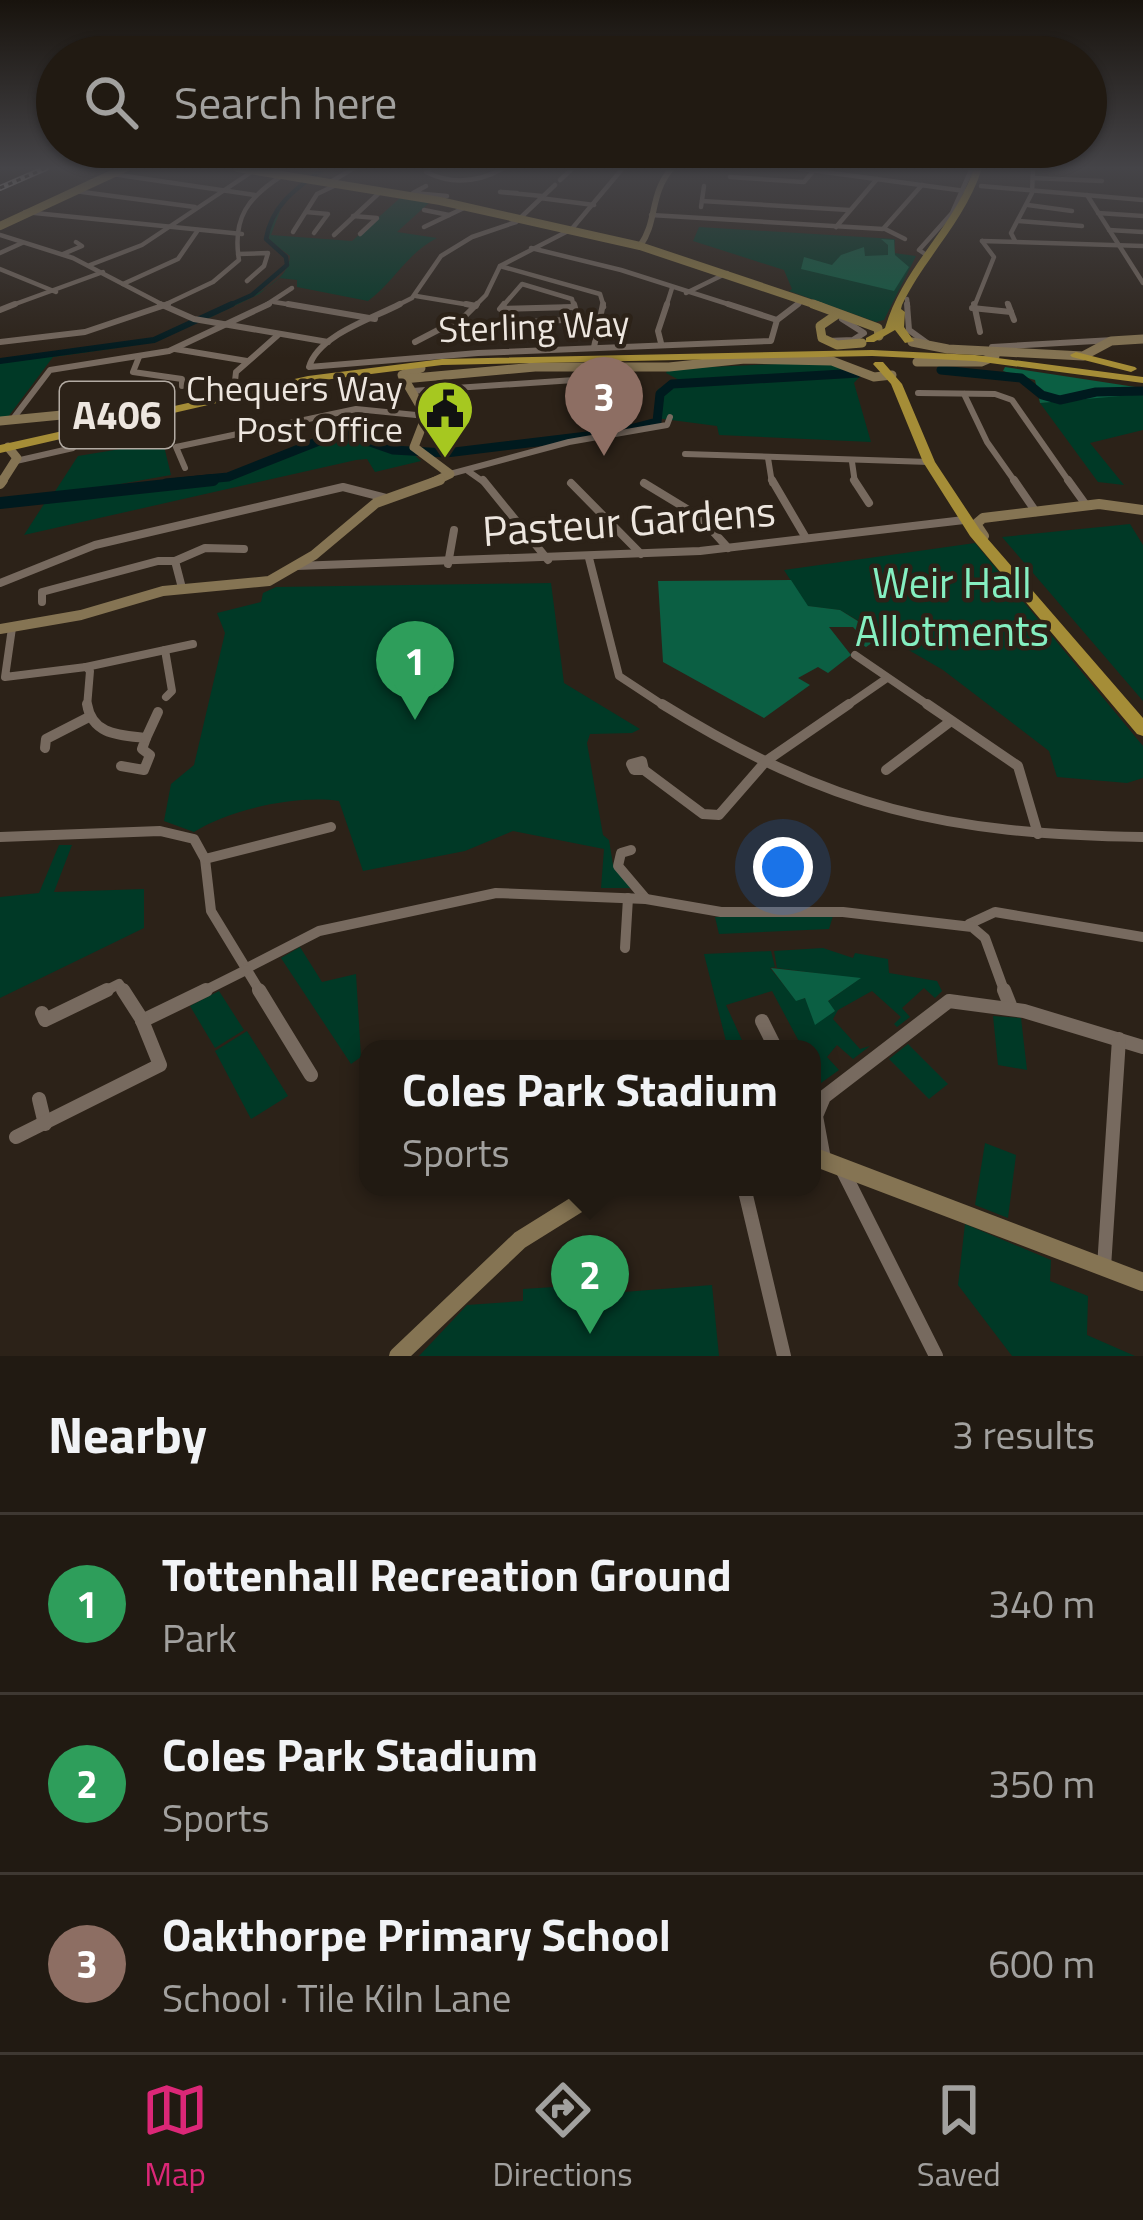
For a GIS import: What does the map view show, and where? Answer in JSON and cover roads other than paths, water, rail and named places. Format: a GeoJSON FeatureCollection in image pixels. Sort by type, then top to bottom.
{"type":"FeatureCollection","features":[{"type":"Feature","properties":{"kind":"highway"},"geometry":{"type":"LineString","coordinates":[[866,348],[891,328],[896,302],[942,231]]}},
{"type":"Feature","properties":{"kind":"highway"},"geometry":{"type":"LineString","coordinates":[[915,353],[898,327],[921,272],[953,231]]}},
{"type":"Feature","properties":{"kind":"highway","name":"Sterling Way"},"geometry":{"type":"LineString","coordinates":[[234,390],[402,362],[655,359],[836,347]]}},
{"type":"Feature","properties":{"kind":"highway","name":"Sterling Way"},"geometry":{"type":"LineString","coordinates":[[310,374],[442,362],[836,347]]}},
{"type":"Feature","properties":{"kind":"highway","name":"A406"},"geometry":{"type":"LineString","coordinates":[[836,347],[1018,361],[1143,379]]}},
{"type":"Feature","properties":{"kind":"highway"},"geometry":{"type":"LineString","coordinates":[[866,348],[915,353]]}},
{"type":"Feature","properties":{"kind":"highway"},"geometry":{"type":"LineString","coordinates":[[866,348],[915,353]]}},
{"type":"Feature","properties":{"kind":"highway"},"geometry":{"type":"LineString","coordinates":[[866,348],[892,375],[929,462],[986,543],[1143,730]]}},
{"type":"Feature","properties":{"kind":"highway","name":"A406"},"geometry":{"type":"LineString","coordinates":[[5,447],[310,374],[866,348]]}},
{"type":"Feature","properties":{"kind":"highway"},"geometry":{"type":"LineString","coordinates":[[1077,350],[1143,379]]}},
{"type":"Feature","properties":{"kind":"highway"},"geometry":{"type":"LineString","coordinates":[[915,353],[903,374],[920,422],[971,520],[1143,713]]}},
{"type":"Feature","properties":{"kind":"highway"},"geometry":{"type":"LineString","coordinates":[[990,361],[1143,379]]}},
{"type":"Feature","properties":{"kind":"highway","name":"A406"},"geometry":{"type":"LineString","coordinates":[[5,447],[80,423],[234,390]]}},
{"type":"Feature","properties":{"kind":"main road"},"geometry":{"type":"LineString","coordinates":[[570,231],[640,246],[727,273],[805,300],[849,322],[878,328],[866,348],[836,347],[818,330],[849,322]]}},
{"type":"Feature","properties":{"kind":"street"},"geometry":{"type":"LineString","coordinates":[[90,265],[163,231]]}},
{"type":"Feature","properties":{"kind":"street"},"geometry":{"type":"LineString","coordinates":[[123,284],[178,261],[198,231]]}},
{"type":"Feature","properties":{"kind":"street"},"geometry":{"type":"LineString","coordinates":[[0,342],[81,333],[161,305],[234,268],[237,234],[211,231]]}},
{"type":"Feature","properties":{"kind":"street"},"geometry":{"type":"LineString","coordinates":[[334,235],[338,231]]}},
{"type":"Feature","properties":{"kind":"street"},"geometry":{"type":"LineString","coordinates":[[489,231],[441,256],[415,296],[328,342],[307,364],[310,374],[417,357],[775,339],[777,320],[805,300]]}},
{"type":"Feature","properties":{"kind":"street"},"geometry":{"type":"LineString","coordinates":[[416,342],[476,306],[500,266],[568,231]]}},
{"type":"Feature","properties":{"kind":"street"},"geometry":{"type":"LineString","coordinates":[[640,246],[648,231]]}},
{"type":"Feature","properties":{"kind":"street"},"geometry":{"type":"LineString","coordinates":[[890,231],[905,239]]}},
{"type":"Feature","properties":{"kind":"street"},"geometry":{"type":"LineString","coordinates":[[925,254],[919,250],[933,231]]}},
{"type":"Feature","properties":{"kind":"street"},"geometry":{"type":"LineString","coordinates":[[1013,231],[1015,241]]}},
{"type":"Feature","properties":{"kind":"street"},"geometry":{"type":"LineString","coordinates":[[1109,231],[1143,283]]}},
{"type":"Feature","properties":{"kind":"street"},"geometry":{"type":"LineString","coordinates":[[1,232],[90,265],[197,320],[328,342]]}},
{"type":"Feature","properties":{"kind":"street"},"geometry":{"type":"LineString","coordinates":[[0,253],[23,242]]}},
{"type":"Feature","properties":{"kind":"street"},"geometry":{"type":"LineString","coordinates":[[63,254],[82,246],[76,242]]}},
{"type":"Feature","properties":{"kind":"street"},"geometry":{"type":"LineString","coordinates":[[980,332],[972,308],[977,286],[994,257],[982,242],[1143,246]]}},
{"type":"Feature","properties":{"kind":"street"},"geometry":{"type":"LineString","coordinates":[[530,248],[621,270],[777,320]]}},
{"type":"Feature","properties":{"kind":"street"},"geometry":{"type":"LineString","coordinates":[[238,254],[268,253],[264,266],[247,281]]}},
{"type":"Feature","properties":{"kind":"street"},"geometry":{"type":"LineString","coordinates":[[1132,264],[1143,264]]}},
{"type":"Feature","properties":{"kind":"street"},"geometry":{"type":"LineString","coordinates":[[500,266],[592,289],[603,302],[594,347]]}},
{"type":"Feature","properties":{"kind":"street"},"geometry":{"type":"LineString","coordinates":[[0,269],[56,292]]}},
{"type":"Feature","properties":{"kind":"street"},"geometry":{"type":"LineString","coordinates":[[0,310],[104,272]]}},
{"type":"Feature","properties":{"kind":"street"},"geometry":{"type":"LineString","coordinates":[[686,293],[727,273]]}},
{"type":"Feature","properties":{"kind":"street"},"geometry":{"type":"LineString","coordinates":[[574,307],[500,309],[522,284],[572,299],[578,319]]}},
{"type":"Feature","properties":{"kind":"street"},"geometry":{"type":"LineString","coordinates":[[6,420],[52,369],[175,349],[274,302],[292,288]]}},
{"type":"Feature","properties":{"kind":"street"},"geometry":{"type":"LineString","coordinates":[[661,344],[658,331],[672,288]]}},
{"type":"Feature","properties":{"kind":"street"},"geometry":{"type":"LineString","coordinates":[[415,296],[476,306]]}},
{"type":"Feature","properties":{"kind":"street"},"geometry":{"type":"LineString","coordinates":[[908,299],[914,336],[928,343],[1077,350]]}},
{"type":"Feature","properties":{"kind":"street"},"geometry":{"type":"LineString","coordinates":[[274,302],[375,319]]}},
{"type":"Feature","properties":{"kind":"street"},"geometry":{"type":"LineString","coordinates":[[972,308],[1012,316],[1006,303]]}},
{"type":"Feature","properties":{"kind":"street"},"geometry":{"type":"LineString","coordinates":[[448,326],[602,318]]}},
{"type":"Feature","properties":{"kind":"street"},"geometry":{"type":"LineString","coordinates":[[849,322],[863,332],[866,348]]}},
{"type":"Feature","properties":{"kind":"street"},"geometry":{"type":"LineString","coordinates":[[234,390],[234,376],[278,335]]}},
{"type":"Feature","properties":{"kind":"street"},"geometry":{"type":"LineString","coordinates":[[915,353],[1077,350],[1143,339]]}},
{"type":"Feature","properties":{"kind":"street"},"geometry":{"type":"LineString","coordinates":[[915,353],[990,361],[1079,362],[1116,340]]}},
{"type":"Feature","properties":{"kind":"street"},"geometry":{"type":"LineString","coordinates":[[175,349],[248,361]]}},
{"type":"Feature","properties":{"kind":"street"},"geometry":{"type":"LineString","coordinates":[[139,357],[134,372],[182,379],[182,386]]}},
{"type":"Feature","properties":{"kind":"street"},"geometry":{"type":"LineString","coordinates":[[403,378],[655,359],[812,360],[848,363],[874,377],[892,375]]}},
{"type":"Feature","properties":{"kind":"street"},"geometry":{"type":"LineString","coordinates":[[602,364],[610,390]]}},
{"type":"Feature","properties":{"kind":"street"},"geometry":{"type":"LineString","coordinates":[[403,378],[421,368]]}},
{"type":"Feature","properties":{"kind":"street"},"geometry":{"type":"LineString","coordinates":[[403,378],[426,416],[415,449],[450,474]]}},
{"type":"Feature","properties":{"kind":"street"},"geometry":{"type":"LineString","coordinates":[[412,391],[604,378]]}},
{"type":"Feature","properties":{"kind":"street"},"geometry":{"type":"LineString","coordinates":[[918,393],[995,394],[1012,400],[1086,505]]}},
{"type":"Feature","properties":{"kind":"street"},"geometry":{"type":"LineString","coordinates":[[964,394],[987,442],[1036,512]]}},
{"type":"Feature","properties":{"kind":"street"},"geometry":{"type":"LineString","coordinates":[[185,468],[176,447],[333,412],[380,410],[426,416]]}},
{"type":"Feature","properties":{"kind":"street"},"geometry":{"type":"LineString","coordinates":[[6,420],[73,414],[80,423]]}},
{"type":"Feature","properties":{"kind":"street"},"geometry":{"type":"LineString","coordinates":[[193,644],[2,680],[6,628],[182,588],[251,585],[296,566],[386,498],[495,459],[667,425],[670,417]]}},
{"type":"Feature","properties":{"kind":"street"},"geometry":{"type":"LineString","coordinates":[[5,447],[16,461]]}},
{"type":"Feature","properties":{"kind":"street"},"geometry":{"type":"LineString","coordinates":[[0,484],[16,461],[73,448]]}},
{"type":"Feature","properties":{"kind":"street"},"geometry":{"type":"LineString","coordinates":[[685,454],[929,462]]}},
{"type":"Feature","properties":{"kind":"street"},"geometry":{"type":"LineString","coordinates":[[768,458],[773,486],[806,538]]}},
{"type":"Feature","properties":{"kind":"street"},"geometry":{"type":"LineString","coordinates":[[852,462],[855,484],[869,503]]}},
{"type":"Feature","properties":{"kind":"street"},"geometry":{"type":"LineString","coordinates":[[468,471],[479,475],[548,560]]}},
{"type":"Feature","properties":{"kind":"street"},"geometry":{"type":"LineString","coordinates":[[572,483],[641,554]]}},
{"type":"Feature","properties":{"kind":"street"},"geometry":{"type":"LineString","coordinates":[[644,483],[700,518],[728,548]]}},
{"type":"Feature","properties":{"kind":"street"},"geometry":{"type":"LineString","coordinates":[[0,583],[95,545],[344,487],[386,498]]}},
{"type":"Feature","properties":{"kind":"street"},"geometry":{"type":"LineString","coordinates":[[971,520],[1086,505],[1143,510]]}},
{"type":"Feature","properties":{"kind":"street","name":"Pasteur Gardens"},"geometry":{"type":"LineString","coordinates":[[296,566],[589,558],[728,548],[971,520]]}},
{"type":"Feature","properties":{"kind":"street"},"geometry":{"type":"LineString","coordinates":[[448,563],[454,530]]}},
{"type":"Feature","properties":{"kind":"street"},"geometry":{"type":"LineString","coordinates":[[42,602],[42,592],[129,566],[206,548],[244,549]]}},
{"type":"Feature","properties":{"kind":"street"},"geometry":{"type":"LineString","coordinates":[[589,558],[619,676],[766,761],[873,807],[931,821],[1038,834],[1143,837]]}},
{"type":"Feature","properties":{"kind":"street"},"geometry":{"type":"LineString","coordinates":[[173,559],[182,588]]}},
{"type":"Feature","properties":{"kind":"street"},"geometry":{"type":"LineString","coordinates":[[165,650],[172,691],[166,697]]}},
{"type":"Feature","properties":{"kind":"street"},"geometry":{"type":"LineString","coordinates":[[855,655],[1018,766],[1038,834]]}},
{"type":"Feature","properties":{"kind":"street"},"geometry":{"type":"LineString","coordinates":[[86,667],[90,670],[83,709],[87,718],[106,735],[146,738]]}},
{"type":"Feature","properties":{"kind":"street"},"geometry":{"type":"LineString","coordinates":[[644,770],[703,814],[714,816],[728,809],[766,761],[887,678]]}},
{"type":"Feature","properties":{"kind":"street"},"geometry":{"type":"LineString","coordinates":[[121,766],[144,770],[150,755],[142,749],[158,712]]}},
{"type":"Feature","properties":{"kind":"street"},"geometry":{"type":"LineString","coordinates":[[45,748],[46,739],[87,718]]}},
{"type":"Feature","properties":{"kind":"street"},"geometry":{"type":"LineString","coordinates":[[886,770],[951,721]]}},
{"type":"Feature","properties":{"kind":"street"},"geometry":{"type":"LineString","coordinates":[[205,859],[331,827]]}},
{"type":"Feature","properties":{"kind":"street"},"geometry":{"type":"LineString","coordinates":[[0,837],[172,832],[198,843],[212,910],[311,1075]]}},
{"type":"Feature","properties":{"kind":"street"},"geometry":{"type":"LineString","coordinates":[[631,850],[621,854],[618,866],[646,899]]}},
{"type":"Feature","properties":{"kind":"street"},"geometry":{"type":"LineString","coordinates":[[142,1021],[319,931],[491,893],[646,899],[712,911],[843,912],[976,928],[985,938]]}},
{"type":"Feature","properties":{"kind":"street"},"geometry":{"type":"LineString","coordinates":[[625,949],[628,898]]}},
{"type":"Feature","properties":{"kind":"street"},"geometry":{"type":"LineString","coordinates":[[964,926],[994,912],[1143,937]]}},
{"type":"Feature","properties":{"kind":"street"},"geometry":{"type":"LineString","coordinates":[[982,916],[985,938],[1010,1005]]}},
{"type":"Feature","properties":{"kind":"street"},"geometry":{"type":"LineString","coordinates":[[16,1137],[158,1068],[161,1060],[119,984],[45,1020],[42,1013]]}},
{"type":"Feature","properties":{"kind":"street"},"geometry":{"type":"LineString","coordinates":[[821,1104],[824,1097],[949,1001],[1010,1005],[1059,1016],[1143,1047]]}},
{"type":"Feature","properties":{"kind":"street"},"geometry":{"type":"LineString","coordinates":[[762,1021],[772,1040]]}},
{"type":"Feature","properties":{"kind":"street"},"geometry":{"type":"LineString","coordinates":[[1104,1267],[1119,1039]]}},
{"type":"Feature","properties":{"kind":"street"},"geometry":{"type":"LineString","coordinates":[[39,1099],[45,1124]]}},
{"type":"Feature","properties":{"kind":"street"},"geometry":{"type":"LineString","coordinates":[[826,1160],[1143,1282]]}},
{"type":"Feature","properties":{"kind":"street"},"geometry":{"type":"LineString","coordinates":[[826,1160],[936,1356]]}},
{"type":"Feature","properties":{"kind":"street"},"geometry":{"type":"LineString","coordinates":[[398,1356],[520,1240],[591,1196]]}},
{"type":"Feature","properties":{"kind":"street"},"geometry":{"type":"LineString","coordinates":[[746,1196],[784,1356]]}},
{"type":"Feature","properties":{"kind":"waterway"},"geometry":{"type":"LineString","coordinates":[[225,307],[252,295],[287,265],[286,257],[266,239],[268,231]]}},
{"type":"Feature","properties":{"kind":"waterway"},"geometry":{"type":"LineString","coordinates":[[0,361],[154,340],[232,304]]}},
{"type":"Feature","properties":{"kind":"waterway"},"geometry":{"type":"LineString","coordinates":[[941,370],[1021,378],[1042,395],[1060,400],[1096,392],[1143,391]]}},
{"type":"Feature","properties":{"kind":"waterway"},"geometry":{"type":"LineString","coordinates":[[626,430],[657,422],[660,394],[672,384],[859,373]]}},
{"type":"Feature","properties":{"kind":"waterway"},"geometry":{"type":"LineString","coordinates":[[166,483],[228,477],[319,441],[350,435],[393,450],[446,453],[604,434]]}},
{"type":"Feature","properties":{"kind":"waterway"},"geometry":{"type":"LineString","coordinates":[[0,503],[213,480]]}},
{"type":"Feature","properties":{"kind":"place","name":"Oakthorpe Primary School"},"geometry":{"type":"Point","coordinates":[604,456]}},
{"type":"Feature","properties":{"kind":"place","name":"Chequers Way Post Office"},"geometry":{"type":"Point","coordinates":[445,460]}},
{"type":"Feature","properties":{"kind":"place","name":"Tottenhall Recreation Ground"},"geometry":{"type":"Point","coordinates":[415,720]}},
{"type":"Feature","properties":{"kind":"place","name":"Coles Park Stadium"},"geometry":{"type":"Point","coordinates":[590,1334]}},
{"type":"Feature","properties":{"kind":"park label","name":"Weir Hall Allotments"},"geometry":{"type":"Point","coordinates":[952,607]}}]}
